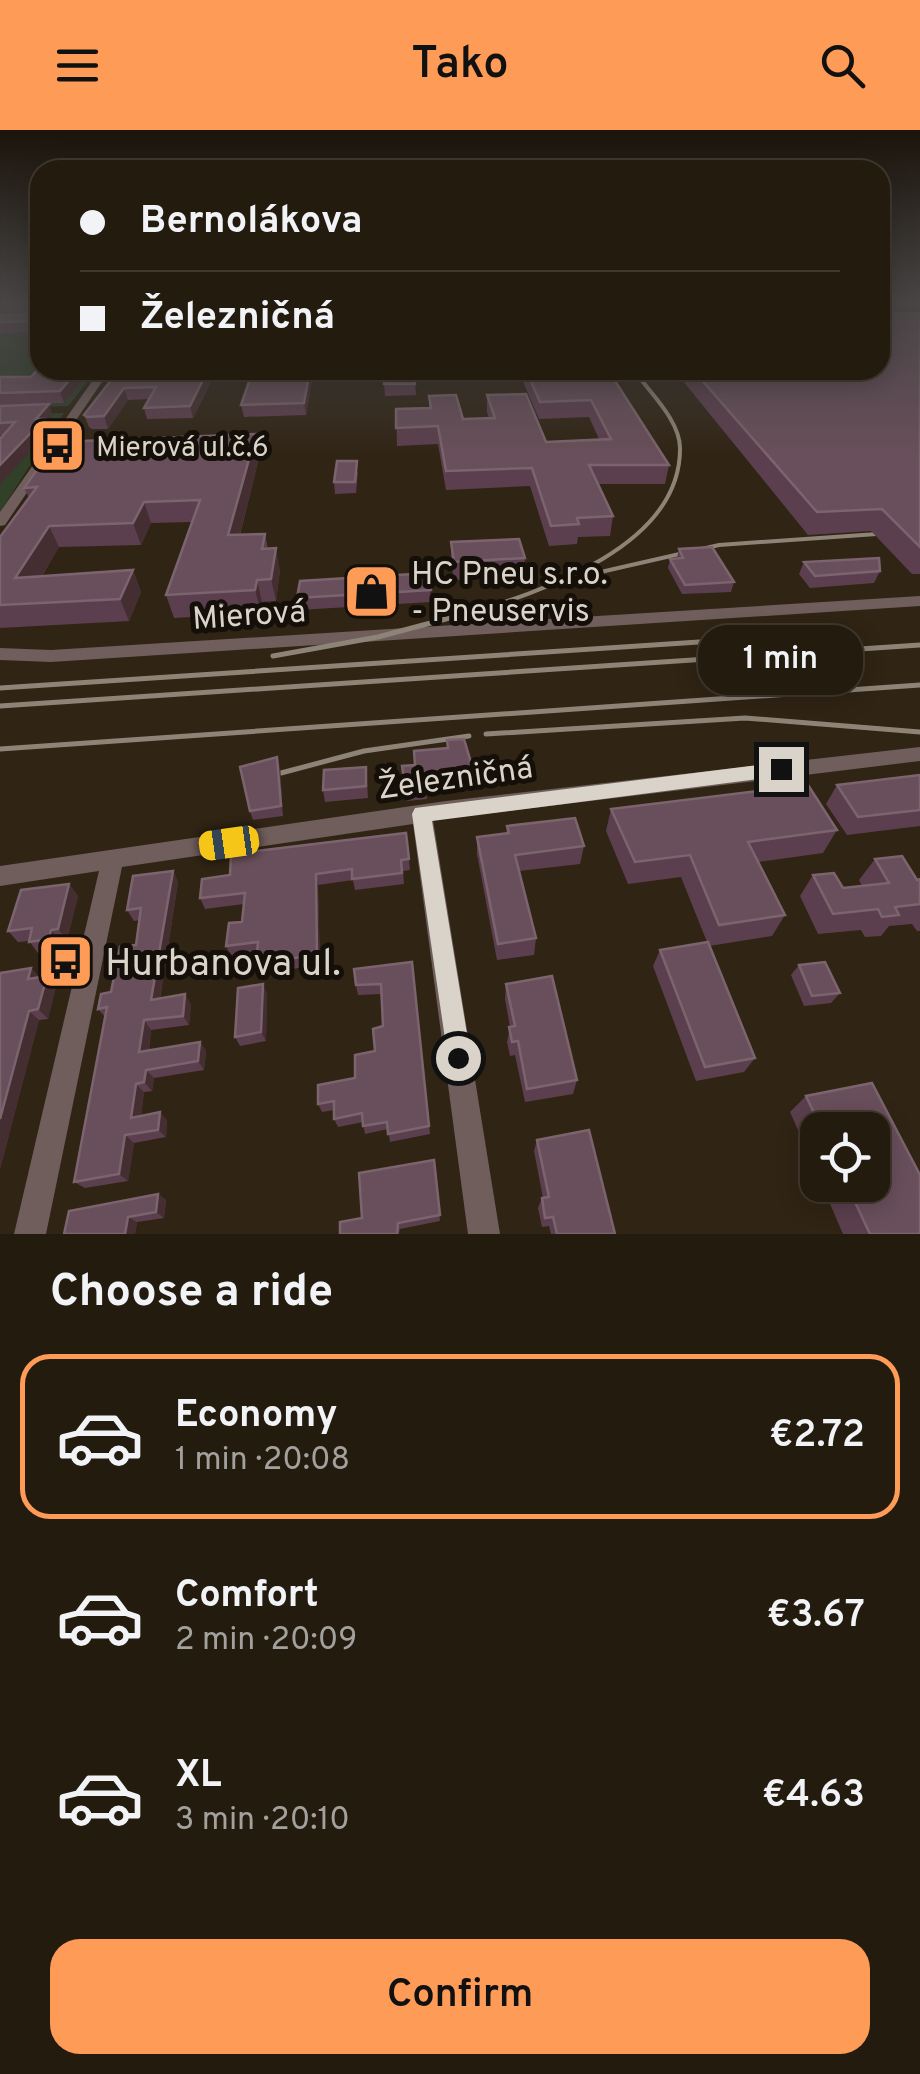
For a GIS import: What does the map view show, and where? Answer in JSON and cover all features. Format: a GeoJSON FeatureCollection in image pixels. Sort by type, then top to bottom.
{"type":"FeatureCollection","features":[{"type":"Feature","properties":{"kind":"street"},"geometry":{"type":"LineString","coordinates":[[0,522],[97,380]]}},
{"type":"Feature","properties":{"kind":"street"},"geometry":{"type":"LineString","coordinates":[[56,409],[75,409]]}},
{"type":"Feature","properties":{"kind":"street","name":"Mierová"},"geometry":{"type":"LineString","coordinates":[[0,654],[51,656],[920,601]]}},
{"type":"Feature","properties":{"kind":"street","name":"Železničná"},"geometry":{"type":"LineString","coordinates":[[0,876],[422,814],[920,754]]}},
{"type":"Feature","properties":{"kind":"street"},"geometry":{"type":"LineString","coordinates":[[422,814],[484,1234]]}},
{"type":"Feature","properties":{"kind":"street"},"geometry":{"type":"LineString","coordinates":[[30,1234],[113,860]]}},
{"type":"Feature","properties":{"kind":"green space"},"geometry":{"type":"Polygon","coordinates":[[[0,354],[30,354],[30,380],[89,380],[68,406],[0,408],[0,354]]]}},
{"type":"Feature","properties":{"kind":"green space"},"geometry":{"type":"Polygon","coordinates":[[[64,413],[0,512],[0,415],[64,413]]]}},
{"type":"Feature","properties":{"kind":"building"},"geometry":{"type":"Polygon","coordinates":[[[890,354],[920,354],[920,547],[882,509],[817,512],[702,380],[890,380],[890,354]]]}},
{"type":"Feature","properties":{"kind":"building"},"geometry":{"type":"Polygon","coordinates":[[[0,377],[69,380],[60,391],[0,393],[0,377]]]}},
{"type":"Feature","properties":{"kind":"building"},"geometry":{"type":"Polygon","coordinates":[[[111,380],[203,380],[190,406],[144,408],[156,387],[124,388],[104,416],[84,415],[111,380]]]}},
{"type":"Feature","properties":{"kind":"building"},"geometry":{"type":"Polygon","coordinates":[[[250,380],[308,380],[304,403],[241,405],[250,380]]]}},
{"type":"Feature","properties":{"kind":"building"},"geometry":{"type":"Polygon","coordinates":[[[384,380],[415,380],[415,384],[384,384],[384,380]]]}},
{"type":"Feature","properties":{"kind":"building"},"geometry":{"type":"Polygon","coordinates":[[[530,380],[614,380],[669,465],[589,465],[613,516],[577,518],[579,524],[551,526],[532,468],[446,471],[438,426],[396,428],[396,409],[431,408],[429,396],[456,395],[463,419],[495,418],[487,395],[526,394],[546,442],[611,439],[591,400],[540,402],[530,380]]]}},
{"type":"Feature","properties":{"kind":"building"},"geometry":{"type":"Polygon","coordinates":[[[49,404],[36,419],[44,419],[0,465],[0,439],[15,422],[0,423],[0,406],[49,404]]]}},
{"type":"Feature","properties":{"kind":"building"},"geometry":{"type":"Polygon","coordinates":[[[256,434],[228,535],[265,534],[262,549],[276,548],[271,579],[257,580],[255,590],[166,595],[200,500],[144,502],[133,523],[49,526],[15,578],[133,570],[120,599],[0,605],[0,537],[37,487],[24,488],[57,442],[256,434]]]}},
{"type":"Feature","properties":{"kind":"building"},"geometry":{"type":"Polygon","coordinates":[[[337,461],[357,461],[355,482],[334,482],[337,461]]]}},
{"type":"Feature","properties":{"kind":"building"},"geometry":{"type":"Polygon","coordinates":[[[519,539],[525,558],[454,562],[451,542],[519,539]]]}},
{"type":"Feature","properties":{"kind":"building"},"geometry":{"type":"Polygon","coordinates":[[[712,547],[734,582],[685,585],[670,559],[683,558],[679,549],[712,547]]]}},
{"type":"Feature","properties":{"kind":"building"},"geometry":{"type":"Polygon","coordinates":[[[879,558],[880,571],[815,576],[804,562],[879,558]]]}},
{"type":"Feature","properties":{"kind":"building"},"geometry":{"type":"Polygon","coordinates":[[[429,573],[431,590],[297,598],[300,581],[429,573]]]}},
{"type":"Feature","properties":{"kind":"building"},"geometry":{"type":"Polygon","coordinates":[[[464,739],[475,776],[425,783],[426,789],[406,792],[402,766],[415,765],[414,751],[448,748],[447,740],[464,739]]]}},
{"type":"Feature","properties":{"kind":"building"},"geometry":{"type":"Polygon","coordinates":[[[277,757],[281,806],[250,811],[240,767],[277,757]]]}},
{"type":"Feature","properties":{"kind":"building"},"geometry":{"type":"Polygon","coordinates":[[[366,767],[366,786],[323,790],[324,770],[366,767]]]}},
{"type":"Feature","properties":{"kind":"building"},"geometry":{"type":"Polygon","coordinates":[[[920,775],[920,810],[858,817],[837,785],[920,775]]]}},
{"type":"Feature","properties":{"kind":"building"},"geometry":{"type":"Polygon","coordinates":[[[808,785],[837,830],[748,842],[785,915],[719,925],[690,855],[635,862],[611,809],[808,785]]]}},
{"type":"Feature","properties":{"kind":"building"},"geometry":{"type":"Polygon","coordinates":[[[575,818],[584,846],[515,855],[536,938],[498,944],[477,837],[509,833],[507,826],[575,818]]]}},
{"type":"Feature","properties":{"kind":"building"},"geometry":{"type":"Polygon","coordinates":[[[406,833],[409,859],[401,860],[402,873],[352,879],[352,869],[316,874],[317,954],[256,965],[258,942],[226,946],[229,923],[242,922],[245,893],[200,898],[202,879],[230,875],[231,854],[406,833]]]}},
{"type":"Feature","properties":{"kind":"building"},"geometry":{"type":"Polygon","coordinates":[[[902,856],[920,879],[920,904],[895,907],[899,915],[882,917],[878,909],[833,914],[813,875],[834,873],[843,888],[889,883],[875,859],[902,856]]]}},
{"type":"Feature","properties":{"kind":"building"},"geometry":{"type":"Polygon","coordinates":[[[173,871],[151,1000],[185,994],[183,1016],[144,1020],[139,1052],[200,1042],[198,1061],[146,1070],[144,1082],[136,1084],[131,1118],[160,1112],[158,1130],[125,1135],[119,1174],[74,1182],[107,1007],[98,1009],[101,994],[111,992],[120,947],[136,945],[141,908],[127,910],[133,876],[173,871]]]}},
{"type":"Feature","properties":{"kind":"building"},"geometry":{"type":"Polygon","coordinates":[[[69,884],[58,929],[51,930],[49,939],[29,942],[32,928],[8,931],[21,890],[69,884]]]}},
{"type":"Feature","properties":{"kind":"building"},"geometry":{"type":"Polygon","coordinates":[[[708,942],[755,1058],[705,1067],[660,950],[708,942]]]}},
{"type":"Feature","properties":{"kind":"building"},"geometry":{"type":"Polygon","coordinates":[[[412,962],[429,1126],[388,1134],[387,1122],[363,1126],[362,1113],[334,1119],[334,1101],[318,1104],[318,1085],[355,1078],[355,1055],[375,1051],[373,1029],[383,1026],[381,984],[356,985],[354,969],[412,962]]]}},
{"type":"Feature","properties":{"kind":"building"},"geometry":{"type":"Polygon","coordinates":[[[825,962],[840,993],[812,996],[799,965],[825,962]]]}},
{"type":"Feature","properties":{"kind":"building"},"geometry":{"type":"Polygon","coordinates":[[[31,968],[28,979],[47,976],[38,1009],[29,1011],[0,1119],[0,973],[31,968]]]}},
{"type":"Feature","properties":{"kind":"building"},"geometry":{"type":"Polygon","coordinates":[[[552,976],[577,1080],[527,1089],[518,1041],[512,1042],[509,1027],[515,1026],[506,984],[552,976]]]}},
{"type":"Feature","properties":{"kind":"building"},"geometry":{"type":"Polygon","coordinates":[[[263,984],[261,1032],[235,1037],[238,988],[263,984]]]}},
{"type":"Feature","properties":{"kind":"building"},"geometry":{"type":"Polygon","coordinates":[[[872,1083],[887,1112],[814,1112],[806,1096],[872,1083]]]}},
{"type":"Feature","properties":{"kind":"building"},"geometry":{"type":"Polygon","coordinates":[[[890,1118],[920,1175],[920,1234],[870,1234],[855,1202],[890,1202],[890,1118]]]}},
{"type":"Feature","properties":{"kind":"building"},"geometry":{"type":"Polygon","coordinates":[[[589,1130],[615,1234],[557,1234],[553,1217],[545,1218],[542,1198],[549,1197],[537,1140],[589,1130]]]}},
{"type":"Feature","properties":{"kind":"building"},"geometry":{"type":"Polygon","coordinates":[[[434,1160],[440,1215],[398,1223],[397,1234],[340,1234],[340,1222],[362,1218],[359,1173],[434,1160]]]}},
{"type":"Feature","properties":{"kind":"building"},"geometry":{"type":"Polygon","coordinates":[[[158,1194],[156,1212],[128,1217],[125,1234],[64,1234],[69,1211],[158,1194]]]}},
{"type":"Feature","properties":{"kind":"railway"},"geometry":{"type":"LineString","coordinates":[[641,380],[645,385]]}},
{"type":"Feature","properties":{"kind":"railway"},"geometry":{"type":"LineString","coordinates":[[465,615],[531,593],[601,560],[632,538],[658,512],[674,483],[679,439],[672,421],[643,382]]}},
{"type":"Feature","properties":{"kind":"railway"},"geometry":{"type":"LineString","coordinates":[[592,574],[719,545],[920,531]]}},
{"type":"Feature","properties":{"kind":"railway"},"geometry":{"type":"LineString","coordinates":[[273,656],[378,637],[472,612]]}},
{"type":"Feature","properties":{"kind":"railway"},"geometry":{"type":"LineString","coordinates":[[0,688],[775,637],[850,637]]}},
{"type":"Feature","properties":{"kind":"railway"},"geometry":{"type":"LineString","coordinates":[[0,706],[920,645]]}},
{"type":"Feature","properties":{"kind":"railway"},"geometry":{"type":"LineString","coordinates":[[0,749],[920,685]]}},
{"type":"Feature","properties":{"kind":"railway"},"geometry":{"type":"LineString","coordinates":[[486,734],[745,718],[920,732]]}},
{"type":"Feature","properties":{"kind":"railway"},"geometry":{"type":"LineString","coordinates":[[281,773],[364,751],[469,736]]}},
{"type":"Feature","properties":{"kind":"place","name":"Mierová ul.č.6"},"geometry":{"type":"Point","coordinates":[57,446]}},
{"type":"Feature","properties":{"kind":"place","name":"HC Pneu s.r.o. - Pneuservis"},"geometry":{"type":"Point","coordinates":[372,591]}},
{"type":"Feature","properties":{"kind":"place","name":"Hurbanova ul."},"geometry":{"type":"Point","coordinates":[66,962]}},
{"type":"Feature","properties":{"kind":"route"},"geometry":{"type":"LineString","coordinates":[[458,1058],[422,814],[781,769]]}}]}
